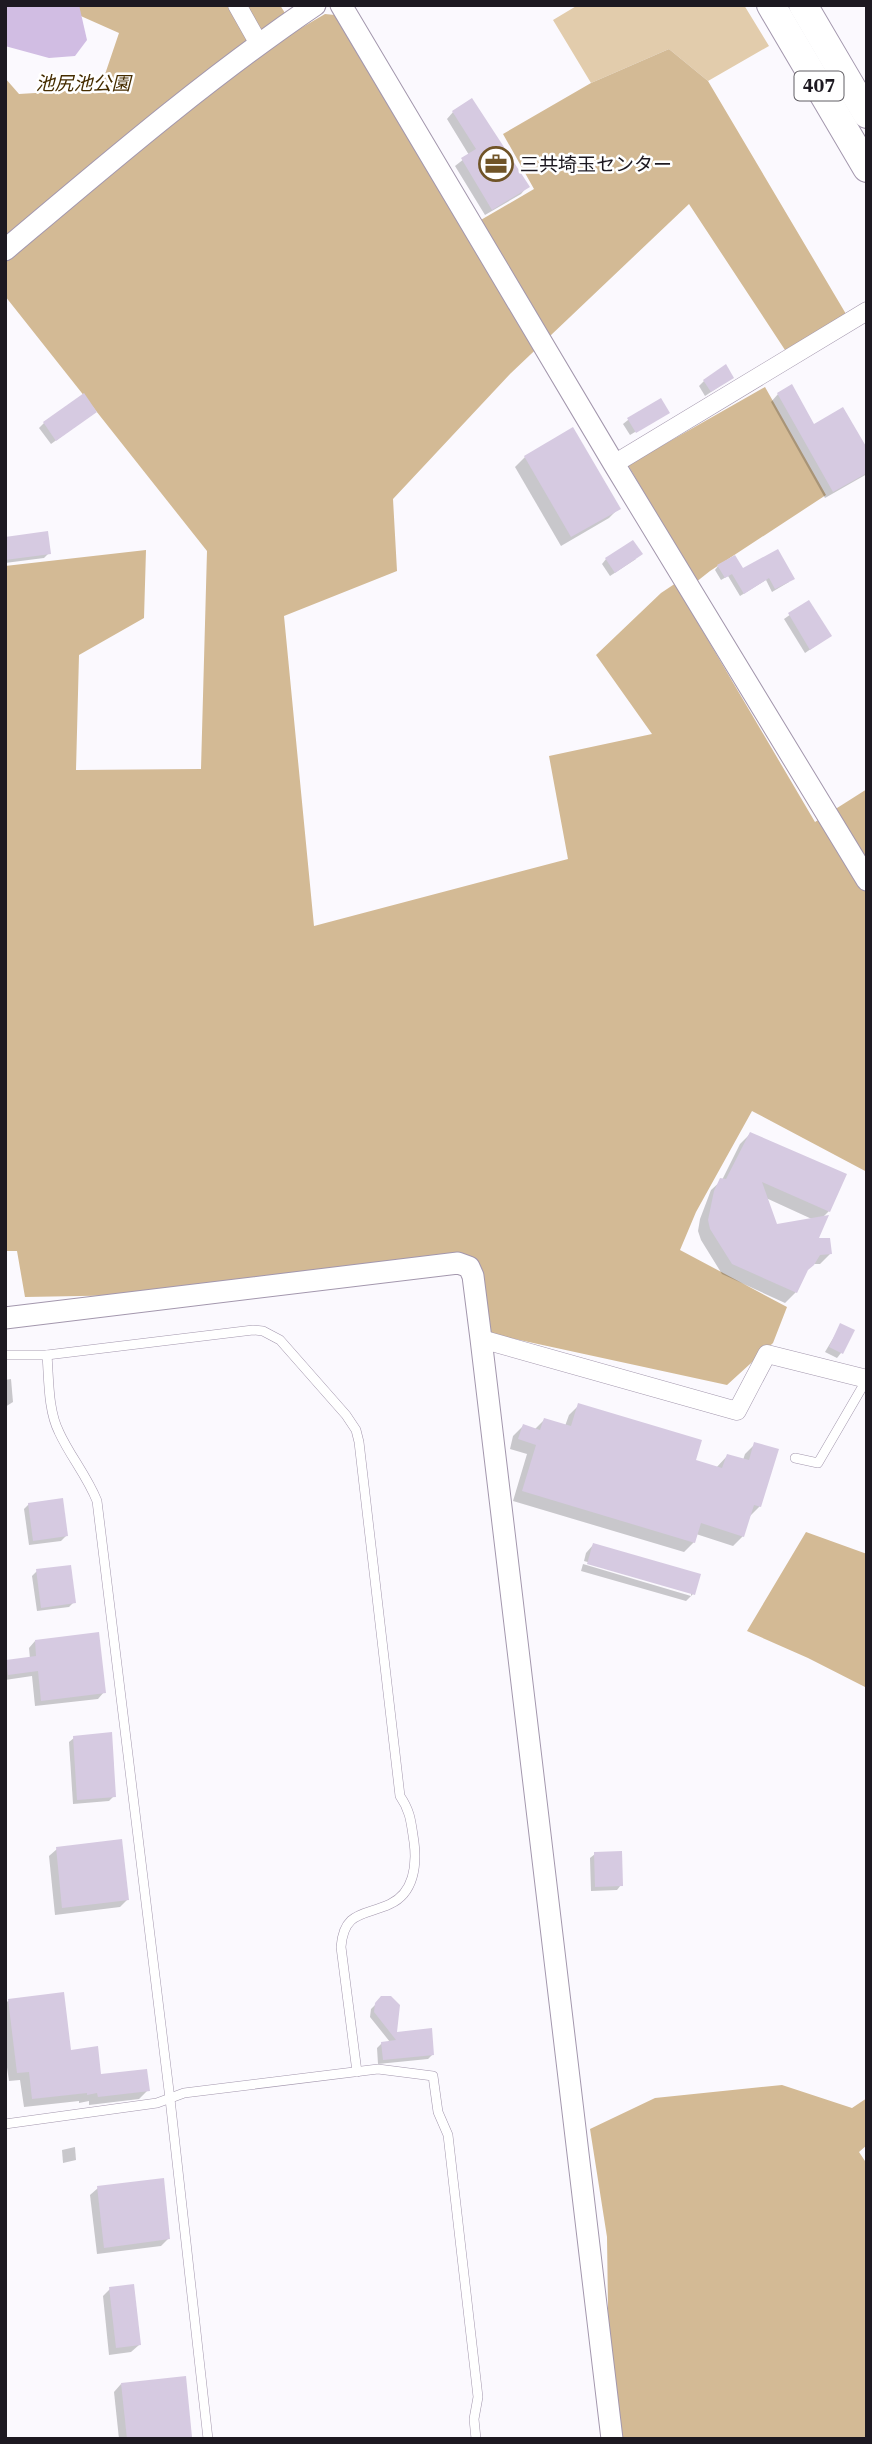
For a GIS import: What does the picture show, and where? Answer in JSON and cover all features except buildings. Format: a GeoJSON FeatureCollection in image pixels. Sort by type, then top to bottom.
{"type":"FeatureCollection","features":[{"type":"Feature","properties":{"kind":"highway","name":"407"},"geometry":{"type":"LineString","coordinates":[[771,5],[867,168]]}},
{"type":"Feature","properties":{"kind":"highway","name":"407"},"geometry":{"type":"LineString","coordinates":[[803,5],[867,114]]}},
{"type":"Feature","properties":{"kind":"street"},"geometry":{"type":"LineString","coordinates":[[237,5],[259,44]]}},
{"type":"Feature","properties":{"kind":"street"},"geometry":{"type":"LineString","coordinates":[[5,250],[174,108],[316,5]]}},
{"type":"Feature","properties":{"kind":"street"},"geometry":{"type":"LineString","coordinates":[[341,5],[614,464],[867,880]]}},
{"type":"Feature","properties":{"kind":"street"},"geometry":{"type":"LineString","coordinates":[[614,464],[867,311]]}},
{"type":"Feature","properties":{"kind":"street"},"geometry":{"type":"LineString","coordinates":[[5,1318],[458,1263],[468,1267],[472,1276],[481,1339],[612,2439]]}},
{"type":"Feature","properties":{"kind":"street"},"geometry":{"type":"LineString","coordinates":[[481,1339],[737,1411],[767,1354],[867,1379]]}},
{"type":"Feature","properties":{"kind":"lane"},"geometry":{"type":"LineString","coordinates":[[5,1355],[47,1355],[263,1331],[280,1340],[356,1430],[400,1796],[409,1808],[416,1861],[411,1881],[398,1899],[358,1915],[351,1921],[342,1937],[357,2072]]}},
{"type":"Feature","properties":{"kind":"lane"},"geometry":{"type":"LineString","coordinates":[[47,1355],[53,1415],[59,1432],[92,1487],[97,1501],[170,2099],[208,2439]]}},
{"type":"Feature","properties":{"kind":"lane"},"geometry":{"type":"LineString","coordinates":[[795,1458],[818,1463],[867,1379]]}},
{"type":"Feature","properties":{"kind":"lane"},"geometry":{"type":"LineString","coordinates":[[5,2124],[157,2103],[184,2093],[378,2069],[432,2076],[438,2112],[448,2135],[478,2397],[474,2419],[476,2439]]}},
{"type":"Feature","properties":{"kind":"shaded area"},"geometry":{"type":"Polygon","coordinates":[[[5,5],[79,5],[87,40],[75,56],[49,58],[5,46],[5,5]]]}},
{"type":"Feature","properties":{"kind":"shaded area"},"geometry":{"type":"Polygon","coordinates":[[[73,5],[280,5],[296,31],[325,14],[335,15],[467,228],[534,189],[503,134],[591,83],[669,49],[708,81],[846,314],[785,350],[689,204],[510,374],[393,499],[397,571],[284,616],[314,926],[568,859],[549,756],[652,734],[596,655],[661,593],[691,573],[628,465],[765,387],[826,495],[710,571],[681,594],[815,822],[867,789],[867,1172],[752,1111],[696,1212],[680,1250],[787,1307],[773,1343],[727,1385],[487,1333],[473,1258],[135,1295],[25,1297],[17,1251],[5,1251],[5,566],[146,550],[144,618],[79,655],[76,770],[201,769],[207,551],[5,296],[5,78],[19,94],[100,89],[119,33],[74,13],[73,5]]]}},
{"type":"Feature","properties":{"kind":"shaded area"},"geometry":{"type":"Polygon","coordinates":[[[578,5],[744,5],[769,46],[708,81],[669,49],[591,83],[553,20],[578,5]]]}},
{"type":"Feature","properties":{"kind":"shaded area"},"geometry":{"type":"Polygon","coordinates":[[[806,1532],[867,1554],[867,1688],[747,1631],[806,1532]]]}},
{"type":"Feature","properties":{"kind":"shaded area"},"geometry":{"type":"Polygon","coordinates":[[[782,2085],[852,2108],[867,2098],[867,2145],[859,2152],[867,2164],[867,2439],[621,2439],[609,2377],[607,2237],[590,2129],[655,2098],[782,2085]]]}},
{"type":"Feature","properties":{"kind":"place","name":"三共埼玉センター"},"geometry":{"type":"Point","coordinates":[496,164]}},
{"type":"Feature","properties":{"kind":"park label","name":"池尻池公園"},"geometry":{"type":"Point","coordinates":[83,83]}}]}
